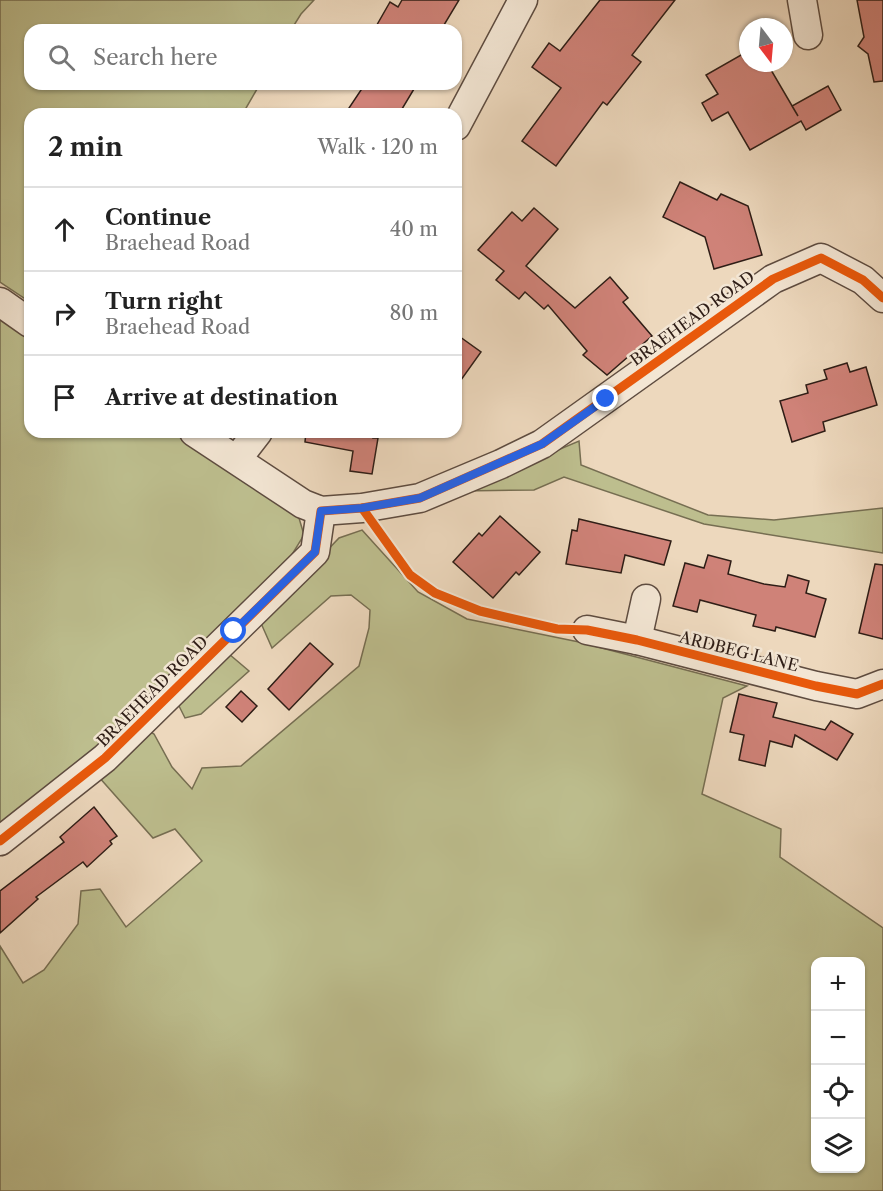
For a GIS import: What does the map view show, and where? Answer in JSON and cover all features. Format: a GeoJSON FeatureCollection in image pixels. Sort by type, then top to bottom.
{"type":"FeatureCollection","features":[{"type":"Feature","properties":{"kind":"street"},"geometry":{"type":"LineString","coordinates":[[462,115],[523,0]]}},
{"type":"Feature","properties":{"kind":"street"},"geometry":{"type":"LineString","coordinates":[[802,0],[808,35]]}},
{"type":"Feature","properties":{"kind":"street","name":"BRAEHEAD ROAD"},"geometry":{"type":"LineString","coordinates":[[0,841],[105,758],[315,552],[321,511],[362,508],[420,498],[542,444],[772,279],[821,258],[863,280],[883,298]]}},
{"type":"Feature","properties":{"kind":"street"},"geometry":{"type":"LineString","coordinates":[[0,302],[24,319]]}},
{"type":"Feature","properties":{"kind":"street"},"geometry":{"type":"LineString","coordinates":[[204,438],[303,504],[321,511]]}},
{"type":"Feature","properties":{"kind":"street"},"geometry":{"type":"LineString","coordinates":[[237,459],[253,438]]}},
{"type":"Feature","properties":{"kind":"street"},"geometry":{"type":"LineString","coordinates":[[637,640],[646,599]]}},
{"type":"Feature","properties":{"kind":"street","name":"ARDBEG LANE"},"geometry":{"type":"LineString","coordinates":[[587,630],[637,640],[816,686],[857,694],[883,684]]}},
{"type":"Feature","properties":{"kind":"green space"},"geometry":{"type":"Polygon","coordinates":[[[0,0],[314,0],[295,24],[24,24],[24,90],[256,90],[246,108],[24,108],[24,298],[0,282],[0,0]]]}},
{"type":"Feature","properties":{"kind":"green space"},"geometry":{"type":"Polygon","coordinates":[[[0,316],[24,332],[24,438],[181,438],[299,518],[304,535],[285,566],[136,720],[0,832],[0,316]]]}},
{"type":"Feature","properties":{"kind":"green space"},"geometry":{"type":"Polygon","coordinates":[[[579,441],[581,465],[708,515],[774,520],[883,508],[883,553],[704,524],[564,477],[534,490],[461,491],[579,441]]]}},
{"type":"Feature","properties":{"kind":"green space"},"geometry":{"type":"Polygon","coordinates":[[[362,530],[418,592],[467,619],[579,642],[747,686],[723,698],[702,794],[781,829],[780,857],[883,928],[883,1191],[0,1191],[0,946],[23,983],[44,970],[78,924],[81,891],[100,889],[126,927],[202,861],[175,829],[153,838],[98,776],[146,729],[154,734],[172,767],[192,789],[202,768],[241,766],[359,666],[369,628],[370,610],[351,595],[331,596],[272,648],[260,621],[339,538],[362,530]]]}},
{"type":"Feature","properties":{"kind":"green space"},"geometry":{"type":"Polygon","coordinates":[[[229,654],[249,671],[201,714],[185,718],[176,700],[229,654]]]}},
{"type":"Feature","properties":{"kind":"building"},"geometry":{"type":"Polygon","coordinates":[[[402,0],[459,0],[445,24],[377,24],[390,2],[398,7],[402,0]]]}},
{"type":"Feature","properties":{"kind":"building"},"geometry":{"type":"Polygon","coordinates":[[[600,0],[675,0],[632,55],[641,62],[607,105],[603,102],[556,166],[522,141],[561,88],[532,67],[549,43],[560,51],[600,0]]]}},
{"type":"Feature","properties":{"kind":"building"},"geometry":{"type":"Polygon","coordinates":[[[857,0],[883,0],[883,81],[874,82],[868,54],[858,46],[864,37],[857,0]]]}},
{"type":"Feature","properties":{"kind":"building"},"geometry":{"type":"Polygon","coordinates":[[[739,56],[739,72],[772,72],[792,106],[828,86],[841,110],[806,130],[801,121],[750,150],[728,112],[712,121],[702,103],[718,94],[706,75],[739,56]]]}},
{"type":"Feature","properties":{"kind":"building"},"geometry":{"type":"Polygon","coordinates":[[[361,90],[413,90],[403,108],[349,108],[361,90]]]}},
{"type":"Feature","properties":{"kind":"building"},"geometry":{"type":"Polygon","coordinates":[[[680,182],[717,200],[721,194],[748,206],[762,255],[714,269],[705,237],[663,217],[680,182]]]}},
{"type":"Feature","properties":{"kind":"building"},"geometry":{"type":"Polygon","coordinates":[[[534,208],[558,229],[526,266],[575,308],[610,277],[628,298],[623,302],[652,336],[607,375],[583,355],[587,351],[548,305],[544,309],[525,292],[519,299],[496,280],[504,271],[478,250],[512,212],[522,221],[534,208]]]}},
{"type":"Feature","properties":{"kind":"building"},"geometry":{"type":"Polygon","coordinates":[[[462,338],[481,352],[462,379],[462,338]]]}},
{"type":"Feature","properties":{"kind":"building"},"geometry":{"type":"Polygon","coordinates":[[[847,363],[850,372],[866,367],[877,405],[823,422],[825,431],[792,442],[780,401],[808,393],[806,385],[827,379],[824,370],[847,363]]]}},
{"type":"Feature","properties":{"kind":"building"},"geometry":{"type":"Polygon","coordinates":[[[305,438],[378,438],[372,474],[350,471],[353,451],[305,442],[305,438]]]}},
{"type":"Feature","properties":{"kind":"building"},"geometry":{"type":"Polygon","coordinates":[[[500,516],[540,552],[519,575],[516,572],[493,598],[453,562],[479,533],[482,536],[500,516]]]}},
{"type":"Feature","properties":{"kind":"building"},"geometry":{"type":"Polygon","coordinates":[[[579,519],[671,541],[664,565],[625,555],[621,573],[566,564],[572,530],[577,531],[579,519]]]}},
{"type":"Feature","properties":{"kind":"building"},"geometry":{"type":"Polygon","coordinates":[[[708,555],[731,561],[728,574],[764,584],[785,587],[788,575],[809,581],[806,593],[826,599],[815,637],[776,627],[775,631],[753,626],[756,615],[700,600],[697,612],[673,606],[685,563],[704,568],[708,555]]]}},
{"type":"Feature","properties":{"kind":"building"},"geometry":{"type":"Polygon","coordinates":[[[875,564],[883,565],[883,639],[859,633],[875,564]]]}},
{"type":"Feature","properties":{"kind":"building"},"geometry":{"type":"Polygon","coordinates":[[[310,643],[333,664],[289,710],[268,689],[310,643]]]}},
{"type":"Feature","properties":{"kind":"building"},"geometry":{"type":"Polygon","coordinates":[[[241,691],[257,706],[242,722],[226,707],[241,691]]]}},
{"type":"Feature","properties":{"kind":"building"},"geometry":{"type":"Polygon","coordinates":[[[739,694],[777,703],[773,717],[825,730],[831,721],[853,734],[837,760],[795,735],[792,747],[770,741],[765,766],[739,760],[744,735],[730,732],[739,694]]]}},
{"type":"Feature","properties":{"kind":"building"},"geometry":{"type":"Polygon","coordinates":[[[94,807],[117,836],[110,841],[112,844],[87,867],[83,862],[36,897],[38,899],[0,933],[0,891],[64,842],[60,837],[94,807]]]}},
{"type":"Feature","properties":{"kind":"cycle path"},"geometry":{"type":"LineString","coordinates":[[0,841],[105,758],[315,552],[321,511],[362,508],[420,498],[542,444],[773,279],[821,258],[863,280],[883,298]]}},
{"type":"Feature","properties":{"kind":"cycle path"},"geometry":{"type":"LineString","coordinates":[[362,508],[410,575],[435,593],[480,611],[557,629],[587,630],[637,640],[816,686],[857,694],[883,684]]}},
{"type":"Feature","properties":{"kind":"route"},"geometry":{"type":"LineString","coordinates":[[234,631],[315,552],[321,511],[362,508],[420,498],[542,444],[606,399]]}}]}
